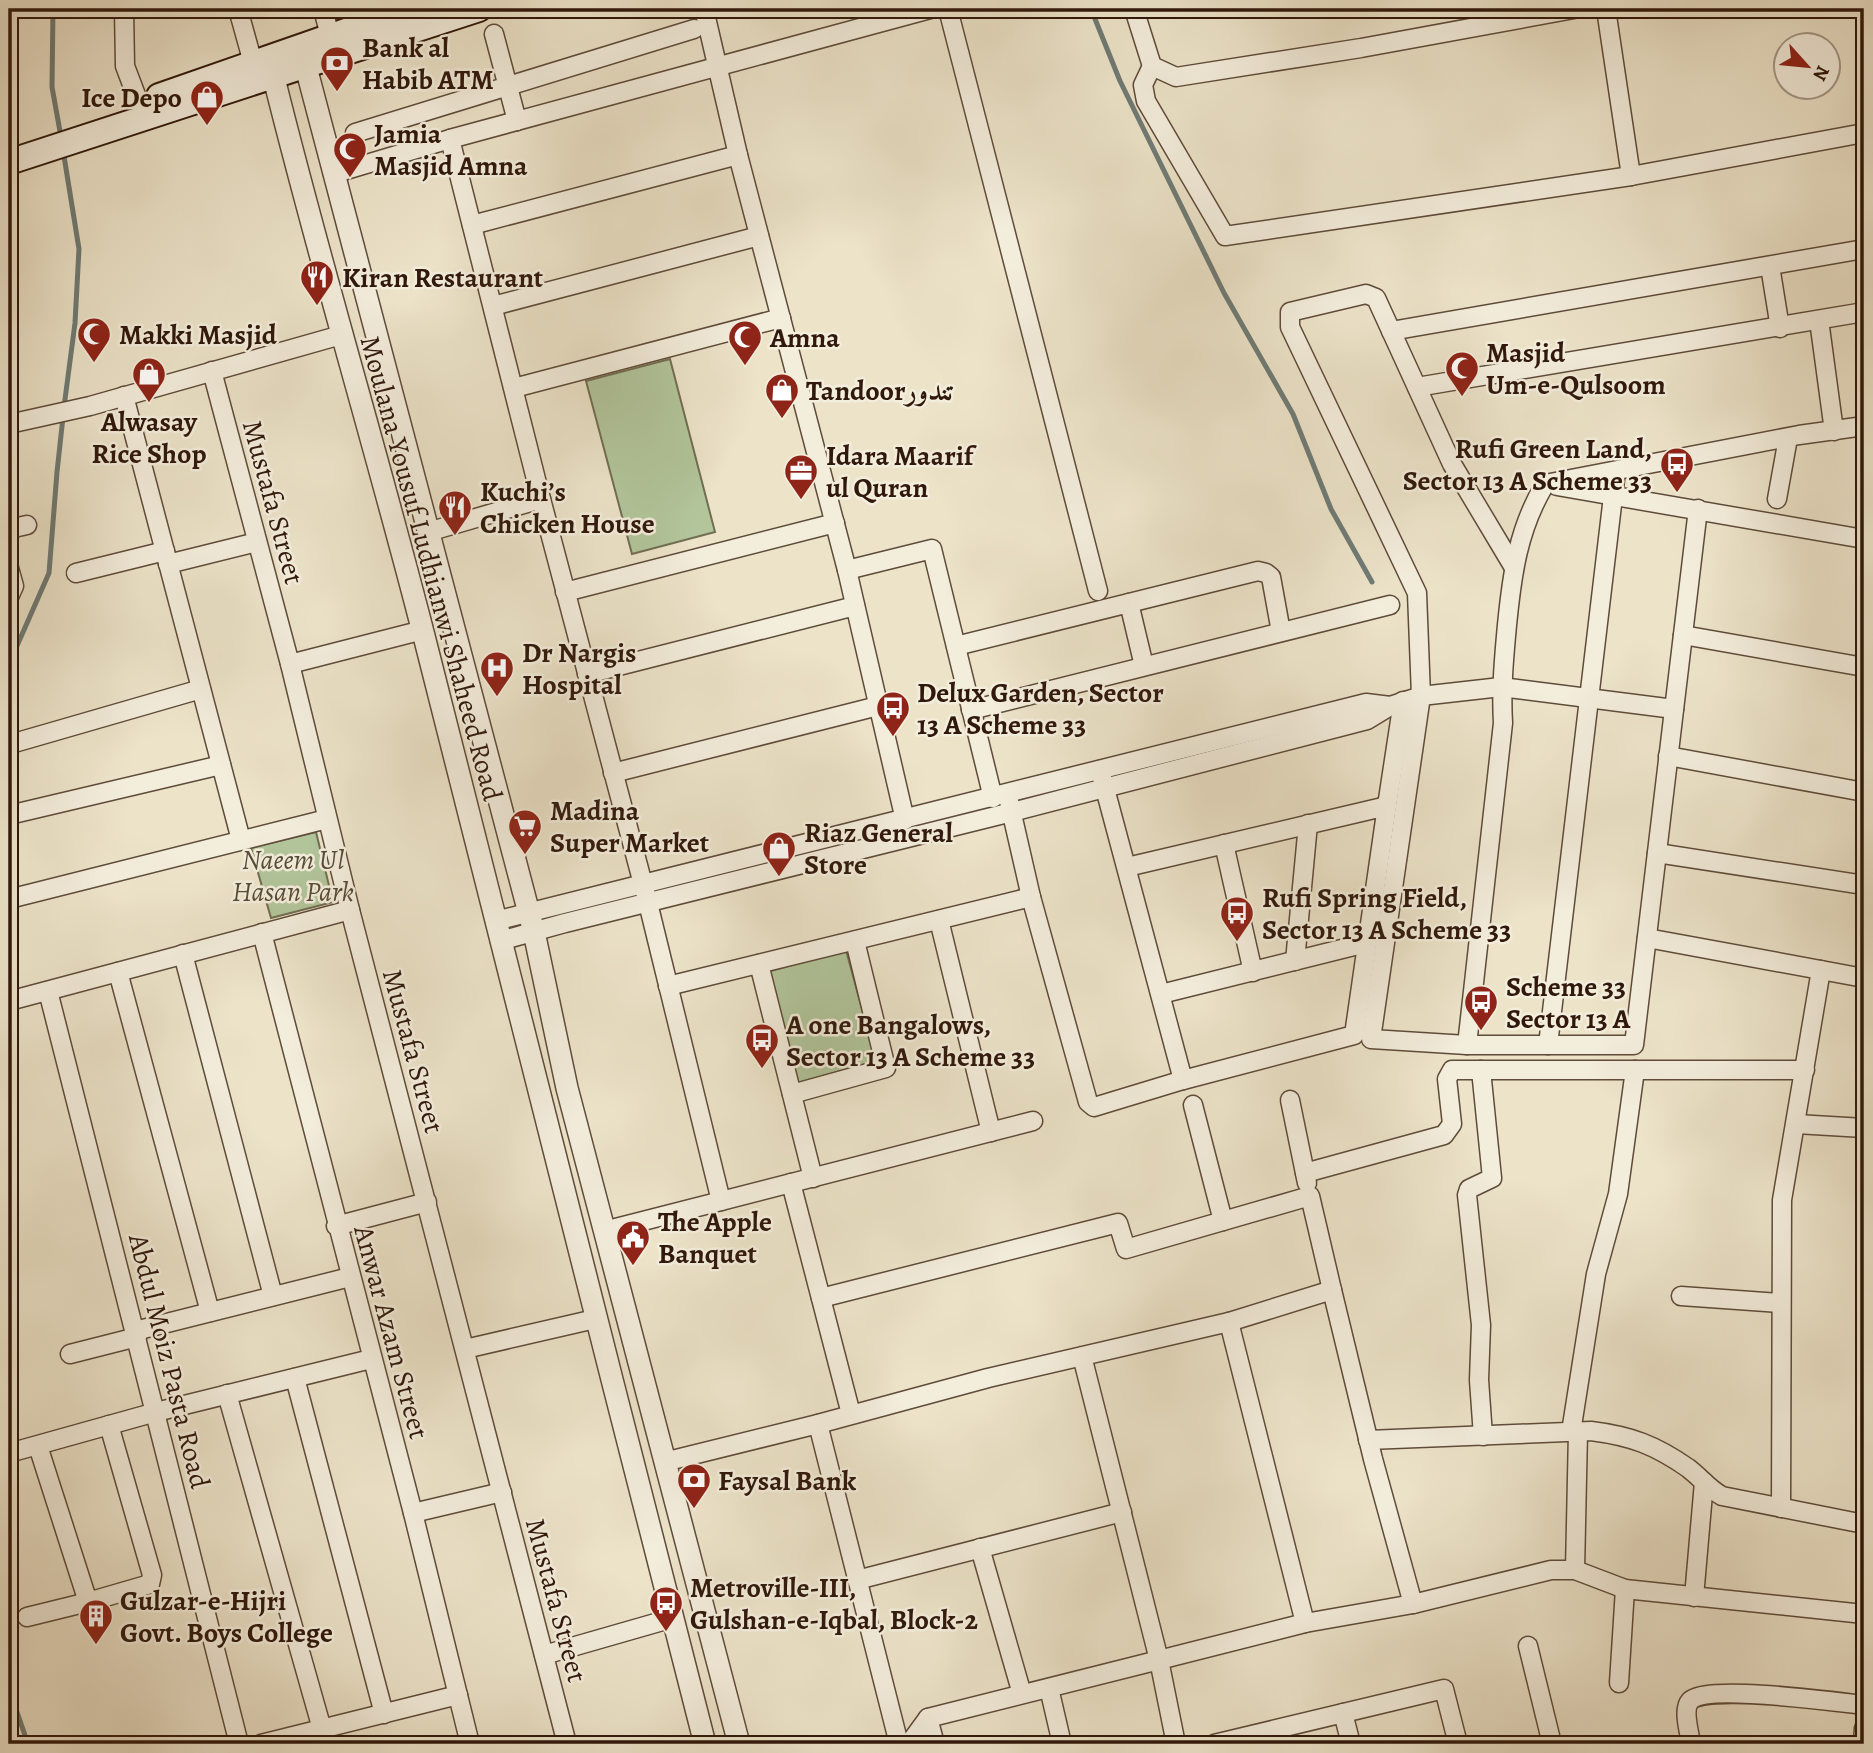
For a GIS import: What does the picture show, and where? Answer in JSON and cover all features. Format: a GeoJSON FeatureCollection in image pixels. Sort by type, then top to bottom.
{"type":"FeatureCollection","features":[{"type":"Feature","properties":{"kind":"main road"},"geometry":{"type":"LineString","coordinates":[[303,56],[330,36],[409,9]]}},
{"type":"Feature","properties":{"kind":"main road"},"geometry":{"type":"LineString","coordinates":[[10,157],[136,109],[265,65],[479,9]]}},
{"type":"Feature","properties":{"kind":"street"},"geometry":{"type":"LineString","coordinates":[[124,9],[125,66],[136,109]]}},
{"type":"Feature","properties":{"kind":"street"},"geometry":{"type":"LineString","coordinates":[[239,9],[265,65]]}},
{"type":"Feature","properties":{"kind":"street"},"geometry":{"type":"LineString","coordinates":[[323,9],[330,36]]}},
{"type":"Feature","properties":{"kind":"street"},"geometry":{"type":"LineString","coordinates":[[704,9],[738,155],[847,570],[905,820]]}},
{"type":"Feature","properties":{"kind":"street"},"geometry":{"type":"LineString","coordinates":[[333,174],[450,139],[930,9]]}},
{"type":"Feature","properties":{"kind":"street"},"geometry":{"type":"LineString","coordinates":[[948,9],[1098,591]]}},
{"type":"Feature","properties":{"kind":"street"},"geometry":{"type":"LineString","coordinates":[[1134,9],[1152,66],[1143,85],[1146,100],[1225,236],[1631,176],[1864,133]]}},
{"type":"Feature","properties":{"kind":"street"},"geometry":{"type":"LineString","coordinates":[[1152,66],[1176,77],[1361,48],[1479,17],[1574,9]]}},
{"type":"Feature","properties":{"kind":"street"},"geometry":{"type":"LineString","coordinates":[[1606,9],[1631,176]]}},
{"type":"Feature","properties":{"kind":"street"},"geometry":{"type":"LineString","coordinates":[[355,133],[694,29]]}},
{"type":"Feature","properties":{"kind":"street"},"geometry":{"type":"LineString","coordinates":[[494,34],[517,121]]}},
{"type":"Feature","properties":{"kind":"street","name":"Moulana Yousuf Ludhianwi Shaheed Road"},"geometry":{"type":"LineString","coordinates":[[303,56],[532,922],[567,1088],[739,1744]]}},
{"type":"Feature","properties":{"kind":"street","name":"Moulana Yousuf Ludhianwi Shaheed Road"},"geometry":{"type":"LineString","coordinates":[[265,65],[423,630],[595,1319],[705,1744]]}},
{"type":"Feature","properties":{"kind":"street"},"geometry":{"type":"LineString","coordinates":[[450,139],[565,592],[648,903],[721,1201]]}},
{"type":"Feature","properties":{"kind":"street"},"geometry":{"type":"LineString","coordinates":[[472,225],[738,155]]}},
{"type":"Feature","properties":{"kind":"street"},"geometry":{"type":"LineString","coordinates":[[493,306],[759,236]]}},
{"type":"Feature","properties":{"kind":"street"},"geometry":{"type":"LineString","coordinates":[[1391,331],[1864,249]]}},
{"type":"Feature","properties":{"kind":"street"},"geometry":{"type":"LineString","coordinates":[[1770,266],[1780,328]]}},
{"type":"Feature","properties":{"kind":"street"},"geometry":{"type":"LineString","coordinates":[[1513,566],[1452,464],[1376,298],[1366,294],[1290,312],[1290,327],[1418,593],[1371,1040],[1467,1045],[1634,1045],[1698,509]]}},
{"type":"Feature","properties":{"kind":"street"},"geometry":{"type":"LineString","coordinates":[[1417,387],[1864,312]]}},
{"type":"Feature","properties":{"kind":"street"},"geometry":{"type":"LineString","coordinates":[[514,388],[780,318]]}},
{"type":"Feature","properties":{"kind":"street"},"geometry":{"type":"LineString","coordinates":[[1819,320],[1834,430]]}},
{"type":"Feature","properties":{"kind":"street"},"geometry":{"type":"LineString","coordinates":[[9,424],[90,406],[341,335]]}},
{"type":"Feature","properties":{"kind":"street","name":"Mustafa Street"},"geometry":{"type":"LineString","coordinates":[[212,371],[290,664],[350,910],[567,1744]]}},
{"type":"Feature","properties":{"kind":"street"},"geometry":{"type":"LineString","coordinates":[[124,396],[241,841]]}},
{"type":"Feature","properties":{"kind":"street"},"geometry":{"type":"LineString","coordinates":[[1467,1045],[1503,723],[1501,687],[1513,566],[1534,502],[1545,484],[1864,426]]}},
{"type":"Feature","properties":{"kind":"street"},"geometry":{"type":"LineString","coordinates":[[1777,499],[1788,438]]}},
{"type":"Feature","properties":{"kind":"street"},"geometry":{"type":"LineString","coordinates":[[1548,1045],[1616,471]]}},
{"type":"Feature","properties":{"kind":"street"},"geometry":{"type":"LineString","coordinates":[[1545,484],[1864,539]]}},
{"type":"Feature","properties":{"kind":"street"},"geometry":{"type":"LineString","coordinates":[[428,532],[541,499]]}},
{"type":"Feature","properties":{"kind":"street"},"geometry":{"type":"LineString","coordinates":[[565,592],[835,523]]}},
{"type":"Feature","properties":{"kind":"street"},"geometry":{"type":"LineString","coordinates":[[9,529],[27,525]]}},
{"type":"Feature","properties":{"kind":"street"},"geometry":{"type":"LineString","coordinates":[[76,573],[257,542]]}},
{"type":"Feature","properties":{"kind":"street"},"geometry":{"type":"LineString","coordinates":[[847,570],[932,550],[971,710],[1000,796],[1012,813],[1031,897],[1090,1105],[1094,1107],[1183,1080],[1353,1035],[1405,701]]}},
{"type":"Feature","properties":{"kind":"street"},"geometry":{"type":"LineString","coordinates":[[9,568],[14,586],[9,597]]}},
{"type":"Feature","properties":{"kind":"street"},"geometry":{"type":"LineString","coordinates":[[956,646],[1258,571],[1271,577],[1281,632]]}},
{"type":"Feature","properties":{"kind":"street"},"geometry":{"type":"LineString","coordinates":[[1129,603],[1144,666]]}},
{"type":"Feature","properties":{"kind":"street"},"geometry":{"type":"LineString","coordinates":[[971,710],[1390,604]]}},
{"type":"Feature","properties":{"kind":"street"},"geometry":{"type":"LineString","coordinates":[[587,674],[855,606]]}},
{"type":"Feature","properties":{"kind":"street"},"geometry":{"type":"LineString","coordinates":[[290,664],[423,630]]}},
{"type":"Feature","properties":{"kind":"street"},"geometry":{"type":"LineString","coordinates":[[1683,635],[1864,667]]}},
{"type":"Feature","properties":{"kind":"street"},"geometry":{"type":"LineString","coordinates":[[498,931],[642,884],[1366,703],[1405,701],[1501,687],[1674,709]]}},
{"type":"Feature","properties":{"kind":"street"},"geometry":{"type":"LineString","coordinates":[[14,743],[201,689]]}},
{"type":"Feature","properties":{"kind":"street"},"geometry":{"type":"LineString","coordinates":[[532,922],[648,903],[1012,813],[1367,720],[1405,701]]}},
{"type":"Feature","properties":{"kind":"street"},"geometry":{"type":"LineString","coordinates":[[613,773],[878,706]]}},
{"type":"Feature","properties":{"kind":"street"},"geometry":{"type":"LineString","coordinates":[[1668,756],[1864,792]]}},
{"type":"Feature","properties":{"kind":"street"},"geometry":{"type":"LineString","coordinates":[[9,815],[221,765]]}},
{"type":"Feature","properties":{"kind":"street"},"geometry":{"type":"LineString","coordinates":[[1100,770],[1183,1080]]}},
{"type":"Feature","properties":{"kind":"street"},"geometry":{"type":"LineString","coordinates":[[1127,867],[1387,806]]}},
{"type":"Feature","properties":{"kind":"street"},"geometry":{"type":"LineString","coordinates":[[9,899],[327,819]]}},
{"type":"Feature","properties":{"kind":"street"},"geometry":{"type":"LineString","coordinates":[[1295,961],[1308,824]]}},
{"type":"Feature","properties":{"kind":"street"},"geometry":{"type":"LineString","coordinates":[[1224,844],[1253,972]]}},
{"type":"Feature","properties":{"kind":"street"},"geometry":{"type":"LineString","coordinates":[[1657,853],[1864,885]]}},
{"type":"Feature","properties":{"kind":"street"},"geometry":{"type":"LineString","coordinates":[[668,986],[1031,897]]}},
{"type":"Feature","properties":{"kind":"street"},"geometry":{"type":"LineString","coordinates":[[9,1001],[350,910]]}},
{"type":"Feature","properties":{"kind":"street"},"geometry":{"type":"LineString","coordinates":[[939,920],[991,1132]]}},
{"type":"Feature","properties":{"kind":"street","name":"Аnwar Azam Street"},"geometry":{"type":"LineString","coordinates":[[262,933],[470,1744]]}},
{"type":"Feature","properties":{"kind":"street"},"geometry":{"type":"LineString","coordinates":[[1647,938],[1864,978]]}},
{"type":"Feature","properties":{"kind":"street"},"geometry":{"type":"LineString","coordinates":[[792,1094],[886,1068],[855,941]]}},
{"type":"Feature","properties":{"kind":"street"},"geometry":{"type":"LineString","coordinates":[[1161,994],[1366,943]]}},
{"type":"Feature","properties":{"kind":"street"},"geometry":{"type":"LineString","coordinates":[[183,954],[273,1296]]}},
{"type":"Feature","properties":{"kind":"street"},"geometry":{"type":"LineString","coordinates":[[760,964],[813,1178]]}},
{"type":"Feature","properties":{"kind":"street"},"geometry":{"type":"LineString","coordinates":[[1781,1508],[1782,1200],[1821,970]]}},
{"type":"Feature","properties":{"kind":"street"},"geometry":{"type":"LineString","coordinates":[[118,972],[210,1312]]}},
{"type":"Feature","properties":{"kind":"street","name":"Abdul Moiz Pasta Road"},"geometry":{"type":"LineString","coordinates":[[48,991],[239,1744]]}},
{"type":"Feature","properties":{"kind":"street"},"geometry":{"type":"LineString","coordinates":[[1305,1173],[1444,1135],[1452,1125],[1447,1079],[1452,1070],[1805,1070]]}},
{"type":"Feature","properties":{"kind":"street"},"geometry":{"type":"LineString","coordinates":[[1481,1070],[1492,1178],[1469,1189],[1468,1195],[1481,1325],[1479,1380],[1483,1436]]}},
{"type":"Feature","properties":{"kind":"street"},"geometry":{"type":"LineString","coordinates":[[1575,1570],[1575,1432],[1596,1274],[1618,1194],[1635,1070]]}},
{"type":"Feature","properties":{"kind":"street"},"geometry":{"type":"LineString","coordinates":[[1290,1100],[1368,1440],[1413,1604]]}},
{"type":"Feature","properties":{"kind":"street"},"geometry":{"type":"LineString","coordinates":[[1193,1105],[1223,1221]]}},
{"type":"Feature","properties":{"kind":"street"},"geometry":{"type":"LineString","coordinates":[[604,1231],[1033,1121]]}},
{"type":"Feature","properties":{"kind":"street"},"geometry":{"type":"LineString","coordinates":[[1796,1124],[1864,1128]]}},
{"type":"Feature","properties":{"kind":"street"},"geometry":{"type":"LineString","coordinates":[[790,1183],[851,1414]]}},
{"type":"Feature","properties":{"kind":"street"},"geometry":{"type":"LineString","coordinates":[[821,1298],[1118,1223],[1126,1249],[1310,1196]]}},
{"type":"Feature","properties":{"kind":"street"},"geometry":{"type":"LineString","coordinates":[[337,1226],[427,1202]]}},
{"type":"Feature","properties":{"kind":"street"},"geometry":{"type":"LineString","coordinates":[[71,1354],[210,1312],[350,1277]]}},
{"type":"Feature","properties":{"kind":"street"},"geometry":{"type":"LineString","coordinates":[[664,1462],[1082,1356],[1229,1322],[1332,1290]]}},
{"type":"Feature","properties":{"kind":"street"},"geometry":{"type":"LineString","coordinates":[[1681,1296],[1780,1303]]}},
{"type":"Feature","properties":{"kind":"street"},"geometry":{"type":"LineString","coordinates":[[465,1349],[595,1319]]}},
{"type":"Feature","properties":{"kind":"street"},"geometry":{"type":"LineString","coordinates":[[1229,1322],[1305,1623]]}},
{"type":"Feature","properties":{"kind":"street"},"geometry":{"type":"LineString","coordinates":[[1082,1356],[1159,1660],[1176,1744]]}},
{"type":"Feature","properties":{"kind":"street"},"geometry":{"type":"LineString","coordinates":[[9,1453],[156,1412],[371,1359]]}},
{"type":"Feature","properties":{"kind":"street"},"geometry":{"type":"LineString","coordinates":[[295,1378],[384,1714]]}},
{"type":"Feature","properties":{"kind":"street"},"geometry":{"type":"LineString","coordinates":[[227,1395],[322,1729]]}},
{"type":"Feature","properties":{"kind":"street"},"geometry":{"type":"LineString","coordinates":[[818,1424],[899,1744]]}},
{"type":"Feature","properties":{"kind":"street"},"geometry":{"type":"LineString","coordinates":[[27,1617],[150,1584],[153,1578],[109,1425]]}},
{"type":"Feature","properties":{"kind":"street"},"geometry":{"type":"LineString","coordinates":[[1368,1440],[1575,1432],[1622,1435],[1643,1441],[1691,1470],[1722,1496],[1864,1524]]}},
{"type":"Feature","properties":{"kind":"street"},"geometry":{"type":"LineString","coordinates":[[38,1446],[88,1602]]}},
{"type":"Feature","properties":{"kind":"street"},"geometry":{"type":"LineString","coordinates":[[1694,1597],[1704,1482]]}},
{"type":"Feature","properties":{"kind":"street"},"geometry":{"type":"LineString","coordinates":[[412,1513],[502,1492]]}},
{"type":"Feature","properties":{"kind":"street"},"geometry":{"type":"LineString","coordinates":[[858,1580],[1122,1512]]}},
{"type":"Feature","properties":{"kind":"street"},"geometry":{"type":"LineString","coordinates":[[980,1548],[1023,1694]]}},
{"type":"Feature","properties":{"kind":"street"},"geometry":{"type":"LineString","coordinates":[[909,1744],[928,1718],[1305,1623],[1413,1604],[1550,1570],[1575,1570],[1625,1589],[1864,1614]]}},
{"type":"Feature","properties":{"kind":"street"},"geometry":{"type":"LineString","coordinates":[[1619,1683],[1625,1589]]}},
{"type":"Feature","properties":{"kind":"street"},"geometry":{"type":"LineString","coordinates":[[544,1655],[673,1618]]}},
{"type":"Feature","properties":{"kind":"street"},"geometry":{"type":"LineString","coordinates":[[1528,1646],[1552,1744]]}},
{"type":"Feature","properties":{"kind":"street"},"geometry":{"type":"LineString","coordinates":[[1049,1688],[1062,1744]]}},
{"type":"Feature","properties":{"kind":"street"},"geometry":{"type":"LineString","coordinates":[[1214,1744],[1262,1739],[1343,1713],[1444,1689],[1458,1744]]}},
{"type":"Feature","properties":{"kind":"street"},"geometry":{"type":"LineString","coordinates":[[1691,1744],[1687,1708],[1692,1700],[1699,1696],[1748,1694],[1864,1705]]}},
{"type":"Feature","properties":{"kind":"street"},"geometry":{"type":"LineString","coordinates":[[261,1744],[458,1695]]}},
{"type":"Feature","properties":{"kind":"street"},"geometry":{"type":"LineString","coordinates":[[1343,1713],[1351,1744]]}},
{"type":"Feature","properties":{"kind":"street"},"geometry":{"type":"LineString","coordinates":[[928,1718],[935,1744]]}},
{"type":"Feature","properties":{"kind":"street"},"geometry":{"type":"LineString","coordinates":[[1863,1744],[1864,1728]]}},
{"type":"Feature","properties":{"kind":"green space"},"geometry":{"type":"Polygon","coordinates":[[[670,359],[715,532],[632,554],[586,381],[670,359]]]}},
{"type":"Feature","properties":{"kind":"green space","name":"Naeem Ul Hasan Park"},"geometry":{"type":"Polygon","coordinates":[[[316,832],[333,902],[271,918],[251,848],[316,832]]]}},
{"type":"Feature","properties":{"kind":"green space"},"geometry":{"type":"Polygon","coordinates":[[[846,950],[876,1061],[797,1083],[767,972],[846,950]]]}},
{"type":"Feature","properties":{"kind":"waterway"},"geometry":{"type":"LineString","coordinates":[[53,9],[52,87],[61,137]]}},
{"type":"Feature","properties":{"kind":"waterway"},"geometry":{"type":"LineString","coordinates":[[1091,9],[1120,81],[1224,293],[1293,414],[1331,509],[1372,582]]}},
{"type":"Feature","properties":{"kind":"waterway"},"geometry":{"type":"LineString","coordinates":[[63,150],[79,249],[75,323],[64,407]]}},
{"type":"Feature","properties":{"kind":"waterway"},"geometry":{"type":"LineString","coordinates":[[9,664],[49,573],[63,417]]}},
{"type":"Feature","properties":{"kind":"waterway"},"geometry":{"type":"LineString","coordinates":[[9,1689],[28,1744]]}},
{"type":"Feature","properties":{"kind":"place","name":"Bank al Habib ATM"},"geometry":{"type":"Point","coordinates":[337,93]}},
{"type":"Feature","properties":{"kind":"place","name":"Ice Depo"},"geometry":{"type":"Point","coordinates":[207,127]}},
{"type":"Feature","properties":{"kind":"place","name":"Jamia Masjid Amna"},"geometry":{"type":"Point","coordinates":[350,179]}},
{"type":"Feature","properties":{"kind":"place","name":"Kiran Restaurant"},"geometry":{"type":"Point","coordinates":[317,307]}},
{"type":"Feature","properties":{"kind":"place","name":"Makki Masjid"},"geometry":{"type":"Point","coordinates":[94,364]}},
{"type":"Feature","properties":{"kind":"place","name":"Amna"},"geometry":{"type":"Point","coordinates":[745,367]}},
{"type":"Feature","properties":{"kind":"place","name":"Masjid Um-e-Qulsoom"},"geometry":{"type":"Point","coordinates":[1462,398]}},
{"type":"Feature","properties":{"kind":"place","name":"Alwasay Rice Shop"},"geometry":{"type":"Point","coordinates":[149,404]}},
{"type":"Feature","properties":{"kind":"place","name":"Tandoorتندور"},"geometry":{"type":"Point","coordinates":[782,420]}},
{"type":"Feature","properties":{"kind":"place","name":"Rufi Green Land, Sector 13 A Scheme 33"},"geometry":{"type":"Point","coordinates":[1677,494]}},
{"type":"Feature","properties":{"kind":"place","name":"Idara Maarif ul Quran"},"geometry":{"type":"Point","coordinates":[801,501]}},
{"type":"Feature","properties":{"kind":"place","name":"Kuchi’s Chicken House"},"geometry":{"type":"Point","coordinates":[455,537]}},
{"type":"Feature","properties":{"kind":"place","name":"Dr Nargis Hospital"},"geometry":{"type":"Point","coordinates":[497,698]}},
{"type":"Feature","properties":{"kind":"place","name":"Delux Garden, Sector 13 A Scheme 33"},"geometry":{"type":"Point","coordinates":[893,738]}},
{"type":"Feature","properties":{"kind":"place","name":"Madina Super Market"},"geometry":{"type":"Point","coordinates":[525,856]}},
{"type":"Feature","properties":{"kind":"place","name":"Riaz General Store"},"geometry":{"type":"Point","coordinates":[779,878]}},
{"type":"Feature","properties":{"kind":"place","name":"Rufi Spring Field, Sector 13 A Scheme 33"},"geometry":{"type":"Point","coordinates":[1237,943]}},
{"type":"Feature","properties":{"kind":"place","name":"Scheme 33 Sector 13 A"},"geometry":{"type":"Point","coordinates":[1481,1032]}},
{"type":"Feature","properties":{"kind":"place","name":"A one Bangalows, Sector 13 A Scheme 33"},"geometry":{"type":"Point","coordinates":[762,1070]}},
{"type":"Feature","properties":{"kind":"place","name":"The Apple Banquet"},"geometry":{"type":"Point","coordinates":[633,1267]}},
{"type":"Feature","properties":{"kind":"place","name":"Faysal Bank"},"geometry":{"type":"Point","coordinates":[694,1510]}},
{"type":"Feature","properties":{"kind":"place","name":"Metroville-III, Gulshan-e-Iqbal, Block-2"},"geometry":{"type":"Point","coordinates":[666,1633]}},
{"type":"Feature","properties":{"kind":"place","name":"Gulzar-e-Hijri Govt. Boys College"},"geometry":{"type":"Point","coordinates":[96,1646]}}]}
